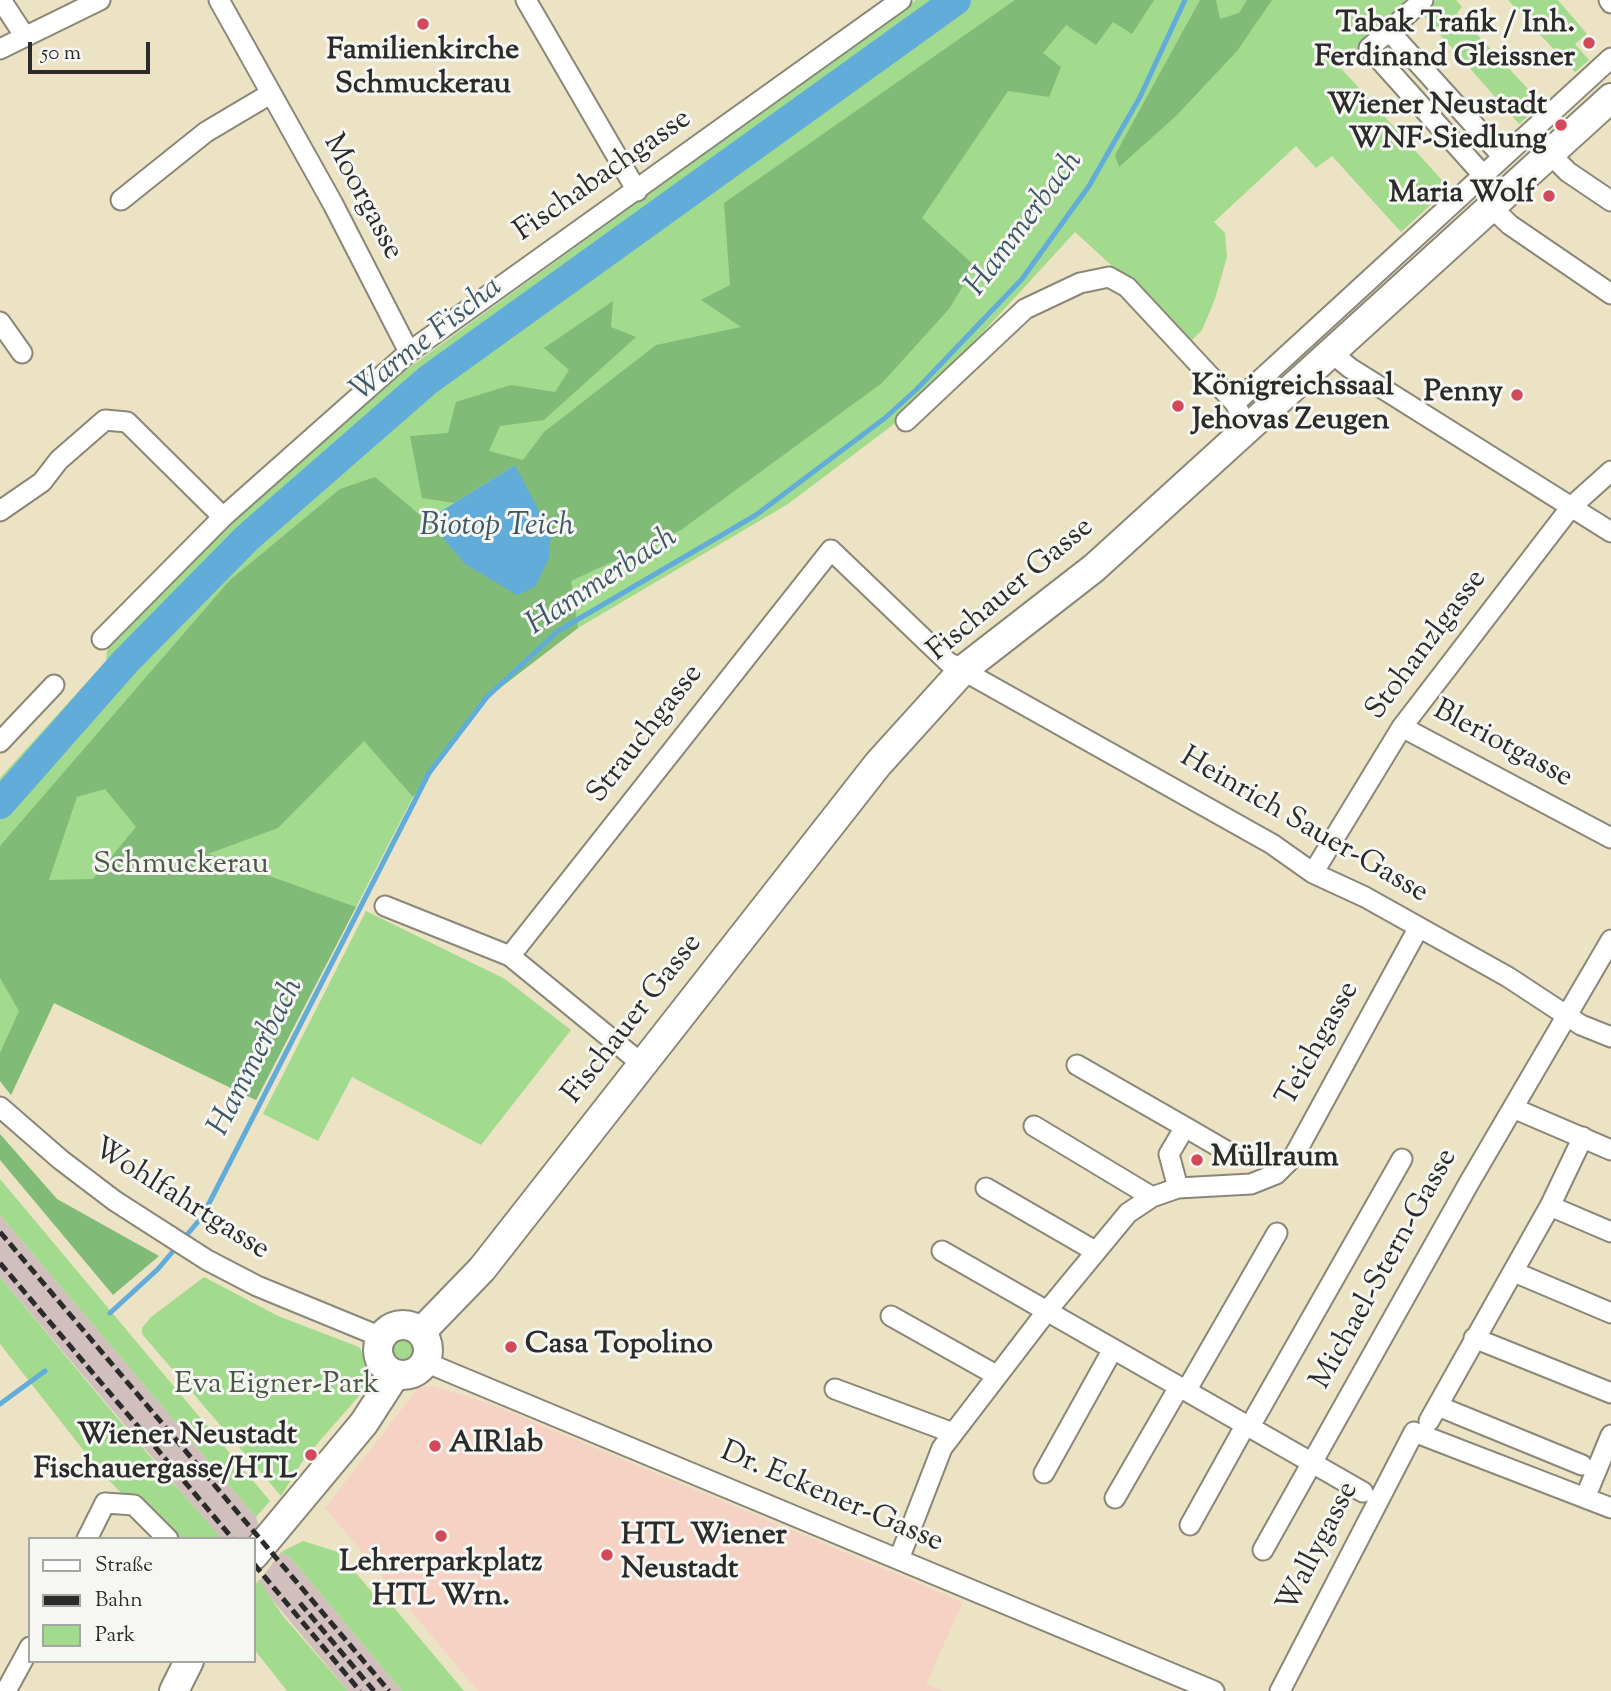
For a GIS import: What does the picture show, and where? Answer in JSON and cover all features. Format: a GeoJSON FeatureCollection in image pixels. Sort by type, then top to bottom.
{"type":"FeatureCollection","features":[{"type":"Feature","properties":{"kind":"main road","name":"Fischauer Gasse"},"geometry":{"type":"LineString","coordinates":[[421,1332],[482,1269],[878,764],[964,669],[1094,568],[1611,99]]}},
{"type":"Feature","properties":{"kind":"main road"},"geometry":{"type":"LineString","coordinates":[[400,1325],[421,1332],[428,1345],[425,1362],[414,1373],[395,1375],[386,1369],[378,1355],[381,1337],[400,1325]]}},
{"type":"Feature","properties":{"kind":"main road"},"geometry":{"type":"LineString","coordinates":[[256,1553],[364,1423],[395,1375]]}},
{"type":"Feature","properties":{"kind":"main road"},"geometry":{"type":"LineString","coordinates":[[174,1691],[188,1663]]}},
{"type":"Feature","properties":{"kind":"street"},"geometry":{"type":"LineString","coordinates":[[1,0],[24,35]]}},
{"type":"Feature","properties":{"kind":"street"},"geometry":{"type":"LineString","coordinates":[[0,49],[100,0]]}},
{"type":"Feature","properties":{"kind":"street","name":"Moorgasse"},"geometry":{"type":"LineString","coordinates":[[219,0],[333,204],[409,352]]}},
{"type":"Feature","properties":{"kind":"street"},"geometry":{"type":"LineString","coordinates":[[526,0],[637,191]]}},
{"type":"Feature","properties":{"kind":"street","name":"Fischabachgasse"},"geometry":{"type":"LineString","coordinates":[[102,639],[223,517],[409,352],[901,0]]}},
{"type":"Feature","properties":{"kind":"street"},"geometry":{"type":"LineString","coordinates":[[1423,0],[1369,48],[1483,175]]}},
{"type":"Feature","properties":{"kind":"street"},"geometry":{"type":"LineString","coordinates":[[1389,31],[1503,157]]}},
{"type":"Feature","properties":{"kind":"street"},"geometry":{"type":"LineString","coordinates":[[1235,403],[1611,58]]}},
{"type":"Feature","properties":{"kind":"street"},"geometry":{"type":"LineString","coordinates":[[121,200],[206,132],[270,94]]}},
{"type":"Feature","properties":{"kind":"street"},"geometry":{"type":"LineString","coordinates":[[1550,154],[1568,172],[1611,201]]}},
{"type":"Feature","properties":{"kind":"street"},"geometry":{"type":"LineString","coordinates":[[1492,208],[1510,225],[1611,294]]}},
{"type":"Feature","properties":{"kind":"street"},"geometry":{"type":"LineString","coordinates":[[906,421],[1025,309],[1080,283],[1109,277],[1126,287],[1235,403],[1248,430]]}},
{"type":"Feature","properties":{"kind":"street"},"geometry":{"type":"LineString","coordinates":[[0,322],[22,353]]}},
{"type":"Feature","properties":{"kind":"street"},"geometry":{"type":"LineString","coordinates":[[1333,354],[1350,368],[1611,532]]}},
{"type":"Feature","properties":{"kind":"street"},"geometry":{"type":"LineString","coordinates":[[0,512],[42,482],[59,460],[106,421],[127,422],[223,517]]}},
{"type":"Feature","properties":{"kind":"street","name":"Stohanzlgasse"},"geometry":{"type":"LineString","coordinates":[[1313,873],[1402,726],[1571,507],[1611,471]]}},
{"type":"Feature","properties":{"kind":"street","name":"Heinrich Sauer-Gasse"},"geometry":{"type":"LineString","coordinates":[[831,550],[948,662],[1272,844],[1313,873],[1419,927],[1508,977],[1566,1016],[1611,1037]]}},
{"type":"Feature","properties":{"kind":"street","name":"Strauchgasse"},"geometry":{"type":"LineString","coordinates":[[510,956],[831,550]]}},
{"type":"Feature","properties":{"kind":"street"},"geometry":{"type":"LineString","coordinates":[[0,742],[54,685]]}},
{"type":"Feature","properties":{"kind":"street","name":"Bleriotgasse"},"geometry":{"type":"LineString","coordinates":[[1402,726],[1611,838]]}},
{"type":"Feature","properties":{"kind":"street"},"geometry":{"type":"LineString","coordinates":[[385,906],[510,956],[642,1064]]}},
{"type":"Feature","properties":{"kind":"street","name":"Teichgasse"},"geometry":{"type":"LineString","coordinates":[[899,1559],[942,1448],[1047,1311],[1128,1213],[1152,1197],[1178,1188],[1251,1184],[1276,1174],[1294,1156],[1419,927]]}},
{"type":"Feature","properties":{"kind":"street","name":"Michael-Stern-Gasse"},"geometry":{"type":"LineString","coordinates":[[1263,1550],[1611,940]]}},
{"type":"Feature","properties":{"kind":"street"},"geometry":{"type":"LineString","coordinates":[[1077,1065],[1228,1152]]}},
{"type":"Feature","properties":{"kind":"street","name":"Wohlfahrtgasse"},"geometry":{"type":"LineString","coordinates":[[0,1107],[61,1160],[183,1245],[257,1286],[381,1337]]}},
{"type":"Feature","properties":{"kind":"street"},"geometry":{"type":"LineString","coordinates":[[1513,1108],[1611,1150]]}},
{"type":"Feature","properties":{"kind":"street"},"geometry":{"type":"LineString","coordinates":[[1034,1126],[1152,1197]]}},
{"type":"Feature","properties":{"kind":"street"},"geometry":{"type":"LineString","coordinates":[[1178,1188],[1169,1154],[1185,1127]]}},
{"type":"Feature","properties":{"kind":"street"},"geometry":{"type":"LineString","coordinates":[[1427,1419],[1514,1272],[1583,1137]]}},
{"type":"Feature","properties":{"kind":"street"},"geometry":{"type":"LineString","coordinates":[[1189,1525],[1402,1159]]}},
{"type":"Feature","properties":{"kind":"street"},"geometry":{"type":"LineString","coordinates":[[986,1188],[1095,1251]]}},
{"type":"Feature","properties":{"kind":"street"},"geometry":{"type":"LineString","coordinates":[[1550,1206],[1611,1232]]}},
{"type":"Feature","properties":{"kind":"street"},"geometry":{"type":"LineString","coordinates":[[1115,1498],[1277,1233]]}},
{"type":"Feature","properties":{"kind":"street"},"geometry":{"type":"LineString","coordinates":[[942,1251],[1363,1492]]}},
{"type":"Feature","properties":{"kind":"street"},"geometry":{"type":"LineString","coordinates":[[1514,1272],[1611,1313]]}},
{"type":"Feature","properties":{"kind":"street"},"geometry":{"type":"LineString","coordinates":[[891,1316],[996,1376]]}},
{"type":"Feature","properties":{"kind":"street"},"geometry":{"type":"LineString","coordinates":[[1474,1338],[1611,1394]]}},
{"type":"Feature","properties":{"kind":"street"},"geometry":{"type":"LineString","coordinates":[[1044,1473],[1113,1349]]}},
{"type":"Feature","properties":{"kind":"street","name":"Dr. Eckener-Gasse"},"geometry":{"type":"LineString","coordinates":[[425,1362],[1214,1691]]}},
{"type":"Feature","properties":{"kind":"street"},"geometry":{"type":"LineString","coordinates":[[835,1389],[953,1433]]}},
{"type":"Feature","properties":{"kind":"street"},"geometry":{"type":"LineString","coordinates":[[1427,1419],[1582,1465]]}},
{"type":"Feature","properties":{"kind":"street"},"geometry":{"type":"LineString","coordinates":[[1427,1419],[1585,1498],[1611,1508]]}},
{"type":"Feature","properties":{"kind":"street","name":"Wallygasse"},"geometry":{"type":"LineString","coordinates":[[1280,1691],[1427,1419]]}},
{"type":"Feature","properties":{"kind":"street"},"geometry":{"type":"LineString","coordinates":[[1585,1498],[1611,1435]]}},
{"type":"Feature","properties":{"kind":"street"},"geometry":{"type":"LineString","coordinates":[[88,1537],[106,1503],[134,1504],[166,1537]]}},
{"type":"Feature","properties":{"kind":"street"},"geometry":{"type":"LineString","coordinates":[[6,1691],[28,1651]]}},
{"type":"Feature","properties":{"kind":"shaded area"},"geometry":{"type":"Polygon","coordinates":[[[0,1215],[256,1517],[259,1526],[251,1537],[219,1537],[0,1277],[0,1215]]]}},
{"type":"Feature","properties":{"kind":"shaded area","name":"HTL Wiener Neustadt"},"geometry":{"type":"Polygon","coordinates":[[[433,1386],[488,1403],[963,1602],[926,1684],[944,1691],[478,1691],[325,1508],[418,1388],[433,1386]]]}},
{"type":"Feature","properties":{"kind":"shaded area"},"geometry":{"type":"Polygon","coordinates":[[[281,1552],[290,1557],[402,1691],[348,1691],[260,1585],[259,1581],[281,1552]]]}},
{"type":"Feature","properties":{"kind":"green space","name":"Schmuckerau"},"geometry":{"type":"Polygon","coordinates":[[[916,0],[944,0],[671,199],[678,209],[965,0],[1404,0],[1407,3],[1339,66],[1449,188],[1401,232],[1332,156],[1316,168],[1296,146],[1214,222],[1225,233],[1227,257],[1215,299],[1202,330],[1188,344],[1135,287],[1075,232],[910,412],[788,504],[578,628],[491,695],[413,797],[256,1100],[54,1003],[11,1095],[0,1081],[0,778],[106,661],[107,650],[159,594],[303,456],[388,383],[916,0]]]}},
{"type":"Feature","properties":{"kind":"green space"},"geometry":{"type":"Polygon","coordinates":[[[944,0],[965,0],[678,209],[670,199],[944,0]]]}},
{"type":"Feature","properties":{"kind":"green space","name":"Schmuckerau"},"geometry":{"type":"Polygon","coordinates":[[[1015,0],[1154,0],[1132,34],[1113,22],[1096,45],[1066,25],[1043,53],[1061,67],[1049,97],[1008,91],[922,218],[975,266],[949,309],[882,383],[681,530],[571,581],[578,628],[491,695],[413,797],[364,741],[278,828],[208,854],[356,907],[256,1100],[54,1003],[11,1095],[0,1081],[0,1053],[19,1011],[0,978],[0,846],[230,580],[340,489],[375,477],[433,526],[466,564],[515,465],[454,503],[422,498],[410,436],[448,433],[456,402],[511,385],[555,392],[569,370],[544,348],[613,301],[611,327],[636,337],[544,420],[500,426],[489,451],[523,460],[544,432],[656,345],[741,327],[701,300],[730,285],[724,203],[1015,0]],[[105,789],[77,797],[49,880],[93,879],[136,827],[105,789]]]}},
{"type":"Feature","properties":{"kind":"green space"},"geometry":{"type":"Polygon","coordinates":[[[1200,0],[1216,0],[1220,19],[1239,13],[1247,0],[1272,0],[1237,51],[1176,116],[1119,167],[1115,155],[1200,0]]]}},
{"type":"Feature","properties":{"kind":"green space"},"geometry":{"type":"Polygon","coordinates":[[[1436,0],[1456,0],[1462,7],[1457,13],[1542,104],[1519,124],[1421,13],[1436,0]]]}},
{"type":"Feature","properties":{"kind":"green space"},"geometry":{"type":"Polygon","coordinates":[[[1508,0],[1558,0],[1587,34],[1575,44],[1589,60],[1575,72],[1508,0]]]}},
{"type":"Feature","properties":{"kind":"green space"},"geometry":{"type":"Polygon","coordinates":[[[366,911],[505,979],[571,1030],[481,1145],[352,1077],[318,1141],[263,1114],[366,911]]]}},
{"type":"Feature","properties":{"kind":"green space"},"geometry":{"type":"Polygon","coordinates":[[[0,1134],[57,1199],[159,1256],[113,1295],[0,1160],[0,1134]]]}},
{"type":"Feature","properties":{"kind":"green space"},"geometry":{"type":"Polygon","coordinates":[[[0,1179],[270,1501],[256,1517],[0,1215],[0,1179]]]}},
{"type":"Feature","properties":{"kind":"green space"},"geometry":{"type":"Polygon","coordinates":[[[0,1277],[220,1537],[163,1537],[99,1470],[0,1344],[0,1277]]]}},
{"type":"Feature","properties":{"kind":"green space","name":"Eva Eigner-Park"},"geometry":{"type":"Polygon","coordinates":[[[204,1277],[278,1316],[359,1347],[366,1358],[365,1389],[304,1459],[281,1496],[142,1334],[142,1328],[151,1317],[204,1277]]]}},
{"type":"Feature","properties":{"kind":"green space"},"geometry":{"type":"Polygon","coordinates":[[[404,1336],[415,1341],[420,1352],[415,1363],[404,1368],[393,1363],[388,1352],[393,1341],[404,1336]]]}},
{"type":"Feature","properties":{"kind":"green space"},"geometry":{"type":"Polygon","coordinates":[[[303,1541],[338,1552],[383,1605],[391,1604],[464,1691],[402,1691],[290,1557],[281,1552],[303,1541]]]}},
{"type":"Feature","properties":{"kind":"green space"},"geometry":{"type":"Polygon","coordinates":[[[259,1580],[283,1616],[348,1691],[287,1691],[256,1652],[256,1584],[259,1580]]]}},
{"type":"Feature","properties":{"kind":"water","name":"Biotop Teich"},"geometry":{"type":"Polygon","coordinates":[[[515,465],[551,534],[549,558],[535,587],[517,595],[465,564],[433,526],[440,512],[515,465]]]}},
{"type":"Feature","properties":{"kind":"waterway","name":"Warme Fischa"},"geometry":{"type":"LineString","coordinates":[[0,804],[125,662],[247,538],[428,380],[956,0]]}},
{"type":"Feature","properties":{"kind":"waterway","name":"Hammerbach"},"geometry":{"type":"LineString","coordinates":[[110,1313],[158,1269],[202,1217],[429,773],[487,697],[558,631],[756,515],[885,418],[916,390],[1022,279],[1089,186],[1140,97],[1185,0]]}},
{"type":"Feature","properties":{"kind":"waterway","name":"Hammerbach"},"geometry":{"type":"LineString","coordinates":[[0,1404],[45,1371]]}},
{"type":"Feature","properties":{"kind":"railway"},"geometry":{"type":"LineString","coordinates":[[0,1232],[389,1691]]}},
{"type":"Feature","properties":{"kind":"railway"},"geometry":{"type":"LineString","coordinates":[[0,1263],[231,1537]]}},
{"type":"Feature","properties":{"kind":"railway"},"geometry":{"type":"LineString","coordinates":[[256,1566],[360,1691]]}},
{"type":"Feature","properties":{"kind":"railway"},"geometry":{"type":"LineString","coordinates":[[300,1603],[374,1691]]}},
{"type":"Feature","properties":{"kind":"place","name":"Familienkirche Schmuckerau"},"geometry":{"type":"Point","coordinates":[423,24]}},
{"type":"Feature","properties":{"kind":"place","name":"Tabak Trafik / Inh. Ferdinand Gleissner"},"geometry":{"type":"Point","coordinates":[1589,43]}},
{"type":"Feature","properties":{"kind":"place","name":"Wiener Neustadt WNF-Siedlung"},"geometry":{"type":"Point","coordinates":[1561,125]}},
{"type":"Feature","properties":{"kind":"place","name":"Maria Wolf"},"geometry":{"type":"Point","coordinates":[1549,196]}},
{"type":"Feature","properties":{"kind":"place","name":"Penny"},"geometry":{"type":"Point","coordinates":[1517,395]}},
{"type":"Feature","properties":{"kind":"place","name":"Königreichssaal Jehovas Zeugen"},"geometry":{"type":"Point","coordinates":[1178,406]}},
{"type":"Feature","properties":{"kind":"place","name":"Müllraum"},"geometry":{"type":"Point","coordinates":[1197,1160]}},
{"type":"Feature","properties":{"kind":"place","name":"Casa Topolino"},"geometry":{"type":"Point","coordinates":[511,1347]}},
{"type":"Feature","properties":{"kind":"place","name":"AIRlab"},"geometry":{"type":"Point","coordinates":[435,1446]}},
{"type":"Feature","properties":{"kind":"place","name":"Wiener Neustadt Fischauergasse/HTL"},"geometry":{"type":"Point","coordinates":[311,1455]}},
{"type":"Feature","properties":{"kind":"place","name":"Lehrerparkplatz HTL Wrn."},"geometry":{"type":"Point","coordinates":[441,1536]}},
{"type":"Feature","properties":{"kind":"place","name":"HTL Wiener Neustadt"},"geometry":{"type":"Point","coordinates":[607,1555]}}]}
